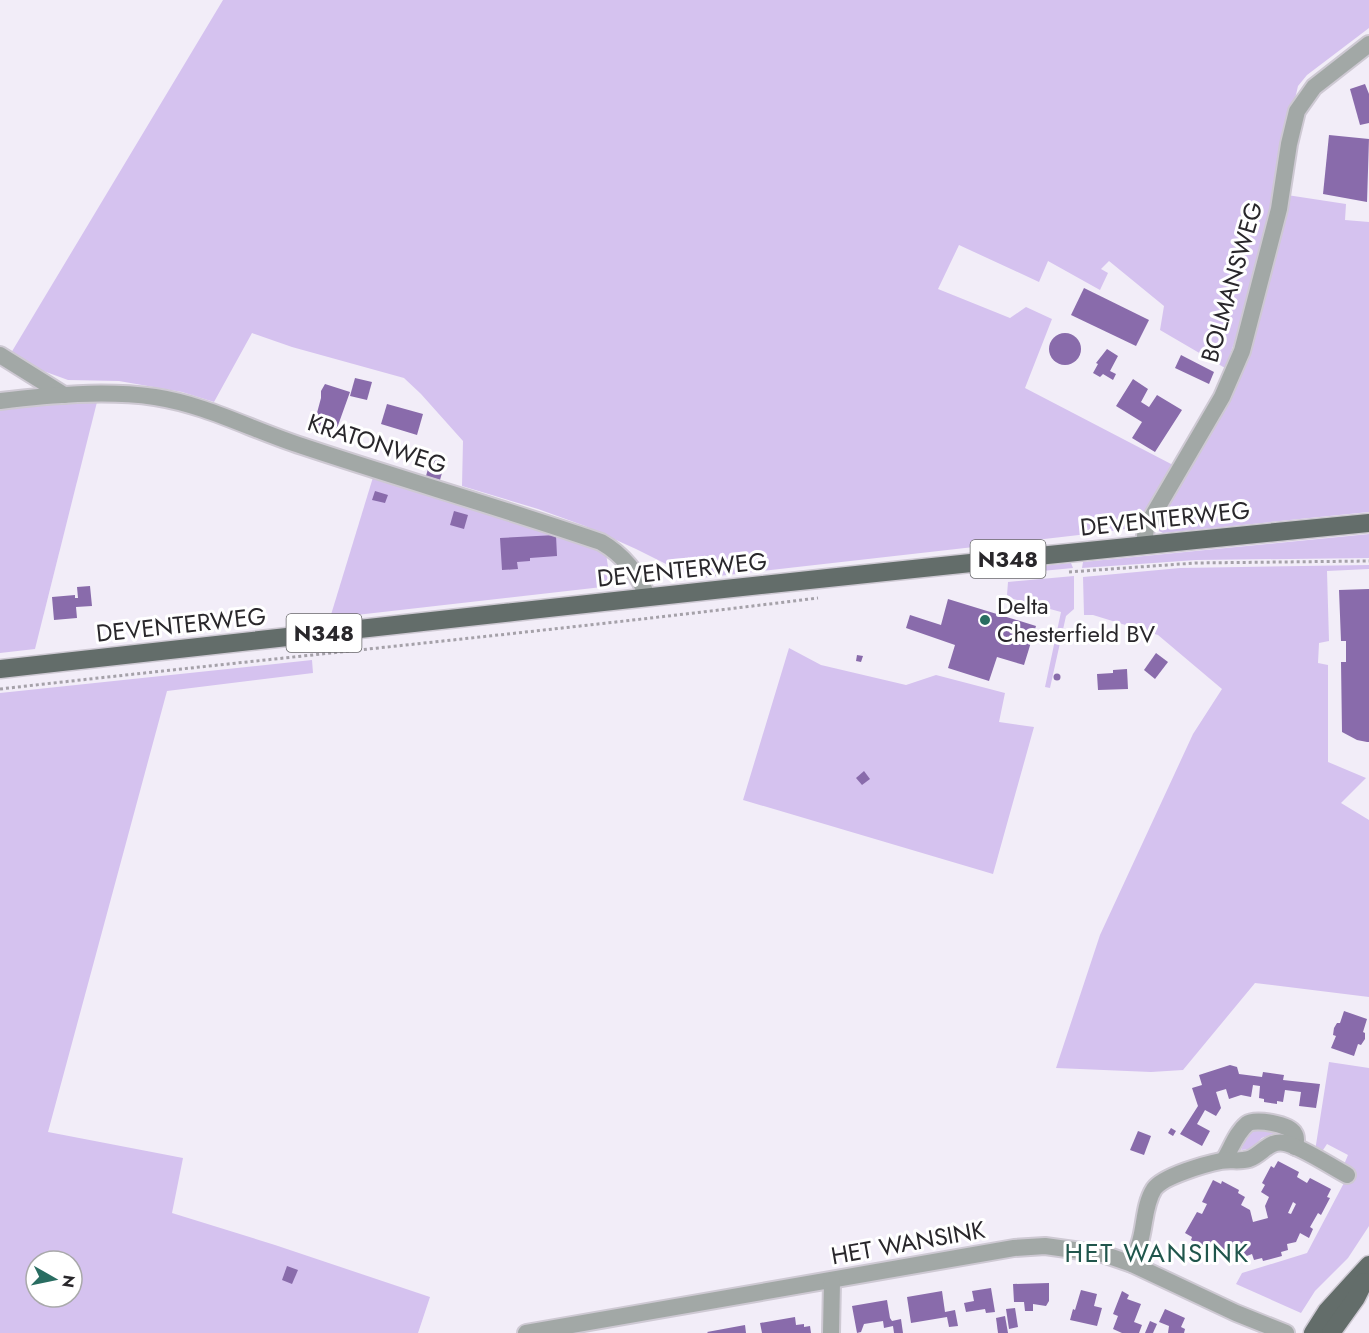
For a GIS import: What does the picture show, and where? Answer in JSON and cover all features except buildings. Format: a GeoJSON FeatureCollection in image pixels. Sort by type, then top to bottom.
{"type":"FeatureCollection","features":[{"type":"Feature","properties":{"kind":"main road","name":"DEVENTERWEG"},"geometry":{"type":"LineString","coordinates":[[0,669],[647,597],[1369,523]]}},
{"type":"Feature","properties":{"kind":"main road"},"geometry":{"type":"LineString","coordinates":[[1313,1333],[1327,1311],[1369,1265]]}},
{"type":"Feature","properties":{"kind":"main road"},"geometry":{"type":"LineString","coordinates":[[1331,1333],[1356,1298],[1369,1271]]}},
{"type":"Feature","properties":{"kind":"street","name":"BOLMANSWEG"},"geometry":{"type":"LineString","coordinates":[[1144,545],[1146,526],[1222,397],[1242,351],[1279,209],[1289,144],[1297,111],[1314,87],[1369,44]]}},
{"type":"Feature","properties":{"kind":"street"},"geometry":{"type":"LineString","coordinates":[[0,355],[64,395]]}},
{"type":"Feature","properties":{"kind":"street","name":"KRATONWEG"},"geometry":{"type":"LineString","coordinates":[[0,400],[64,395],[153,397],[188,404],[223,415],[299,445],[601,542],[629,566],[647,597]]}},
{"type":"Feature","properties":{"kind":"street"},"geometry":{"type":"LineString","coordinates":[[1224,1160],[1245,1125],[1255,1121],[1285,1126],[1295,1134],[1295,1147]]}},
{"type":"Feature","properties":{"kind":"street"},"geometry":{"type":"LineString","coordinates":[[1132,1264],[1152,1192],[1159,1183],[1169,1177],[1224,1160],[1235,1162],[1249,1159],[1272,1143],[1287,1143],[1347,1175]]}},
{"type":"Feature","properties":{"kind":"street","name":"HET WANSINK"},"geometry":{"type":"LineString","coordinates":[[526,1333],[1014,1248],[1045,1246],[1103,1254],[1132,1264],[1236,1313],[1287,1333]]}},
{"type":"Feature","properties":{"kind":"street"},"geometry":{"type":"LineString","coordinates":[[831,1333],[832,1281]]}},
{"type":"Feature","properties":{"kind":"path","name":"DEVENTERWEG"},"geometry":{"type":"LineString","coordinates":[[1065,572],[1195,563],[1369,561]]}},
{"type":"Feature","properties":{"kind":"path","name":"DEVENTERWEG"},"geometry":{"type":"LineString","coordinates":[[0,689],[402,647],[826,597]]}},
{"type":"Feature","properties":{"kind":"shaded area"},"geometry":{"type":"Polygon","coordinates":[[[223,0],[1369,0],[1369,28],[1307,75],[1298,86],[1246,311],[1225,368],[1160,330],[1164,306],[1109,261],[1101,269],[1108,273],[1100,290],[1048,261],[1039,282],[959,245],[938,289],[1010,318],[1026,307],[1052,319],[1025,388],[1173,465],[1138,527],[701,578],[690,576],[585,526],[462,486],[463,441],[404,378],[292,347],[252,333],[214,402],[182,392],[119,381],[68,380],[35,368],[11,353],[223,0]]]}},
{"type":"Feature","properties":{"kind":"shaded area"},"geometry":{"type":"Polygon","coordinates":[[[1287,195],[1346,204],[1345,220],[1369,222],[1369,512],[1163,533],[1159,531],[1159,523],[1238,376],[1287,195]]]}},
{"type":"Feature","properties":{"kind":"shaded area"},"geometry":{"type":"Polygon","coordinates":[[[98,398],[35,649],[0,653],[0,404],[98,398]]]}},
{"type":"Feature","properties":{"kind":"shaded area"},"geometry":{"type":"Polygon","coordinates":[[[374,474],[605,547],[611,586],[330,618],[374,474]]]}},
{"type":"Feature","properties":{"kind":"shaded area"},"geometry":{"type":"Polygon","coordinates":[[[1369,534],[1369,558],[1196,560],[1082,568],[1083,562],[1369,534]]]}},
{"type":"Feature","properties":{"kind":"shaded area"},"geometry":{"type":"Polygon","coordinates":[[[1071,563],[1073,568],[1010,574],[1009,572],[1012,569],[1071,563]]]}},
{"type":"Feature","properties":{"kind":"shaded area"},"geometry":{"type":"Polygon","coordinates":[[[1369,565],[1369,569],[1327,571],[1329,641],[1319,643],[1318,663],[1328,665],[1328,762],[1366,778],[1341,803],[1369,820],[1369,997],[1255,983],[1183,1070],[1151,1072],[1056,1068],[1100,935],[1193,734],[1222,689],[1158,635],[1093,615],[1084,615],[1083,577],[1180,568],[1369,565]]]}},
{"type":"Feature","properties":{"kind":"shaded area"},"geometry":{"type":"Polygon","coordinates":[[[1074,576],[1074,609],[1066,616],[1050,688],[1045,687],[1061,612],[1010,598],[1007,595],[1008,582],[1074,576]]]}},
{"type":"Feature","properties":{"kind":"shaded area"},"geometry":{"type":"Polygon","coordinates":[[[789,648],[821,665],[906,685],[936,675],[1005,693],[999,722],[1034,727],[993,874],[743,800],[789,648]]]}},
{"type":"Feature","properties":{"kind":"shaded area"},"geometry":{"type":"Polygon","coordinates":[[[312,660],[313,673],[167,691],[48,1132],[183,1158],[172,1213],[430,1297],[418,1333],[0,1333],[0,693],[312,660]]]}},
{"type":"Feature","properties":{"kind":"shaded area"},"geometry":{"type":"Polygon","coordinates":[[[1329,1062],[1369,1068],[1369,1226],[1348,1258],[1315,1291],[1301,1313],[1236,1284],[1242,1273],[1307,1253],[1346,1179],[1343,1167],[1348,1155],[1327,1144],[1321,1153],[1315,1151],[1329,1062]]]}},
{"type":"Feature","properties":{"kind":"shaded area"},"geometry":{"type":"Polygon","coordinates":[[[1256,1129],[1275,1133],[1262,1138],[1251,1149],[1241,1150],[1247,1135],[1256,1129]]]}},
{"type":"Feature","properties":{"kind":"place","name":"Delta Chesterfield BV"},"geometry":{"type":"Point","coordinates":[985,620]}},
{"type":"Feature","properties":{"kind":"district","name":"HET WANSINK"},"geometry":{"type":"Point","coordinates":[1157,1253]}}]}
